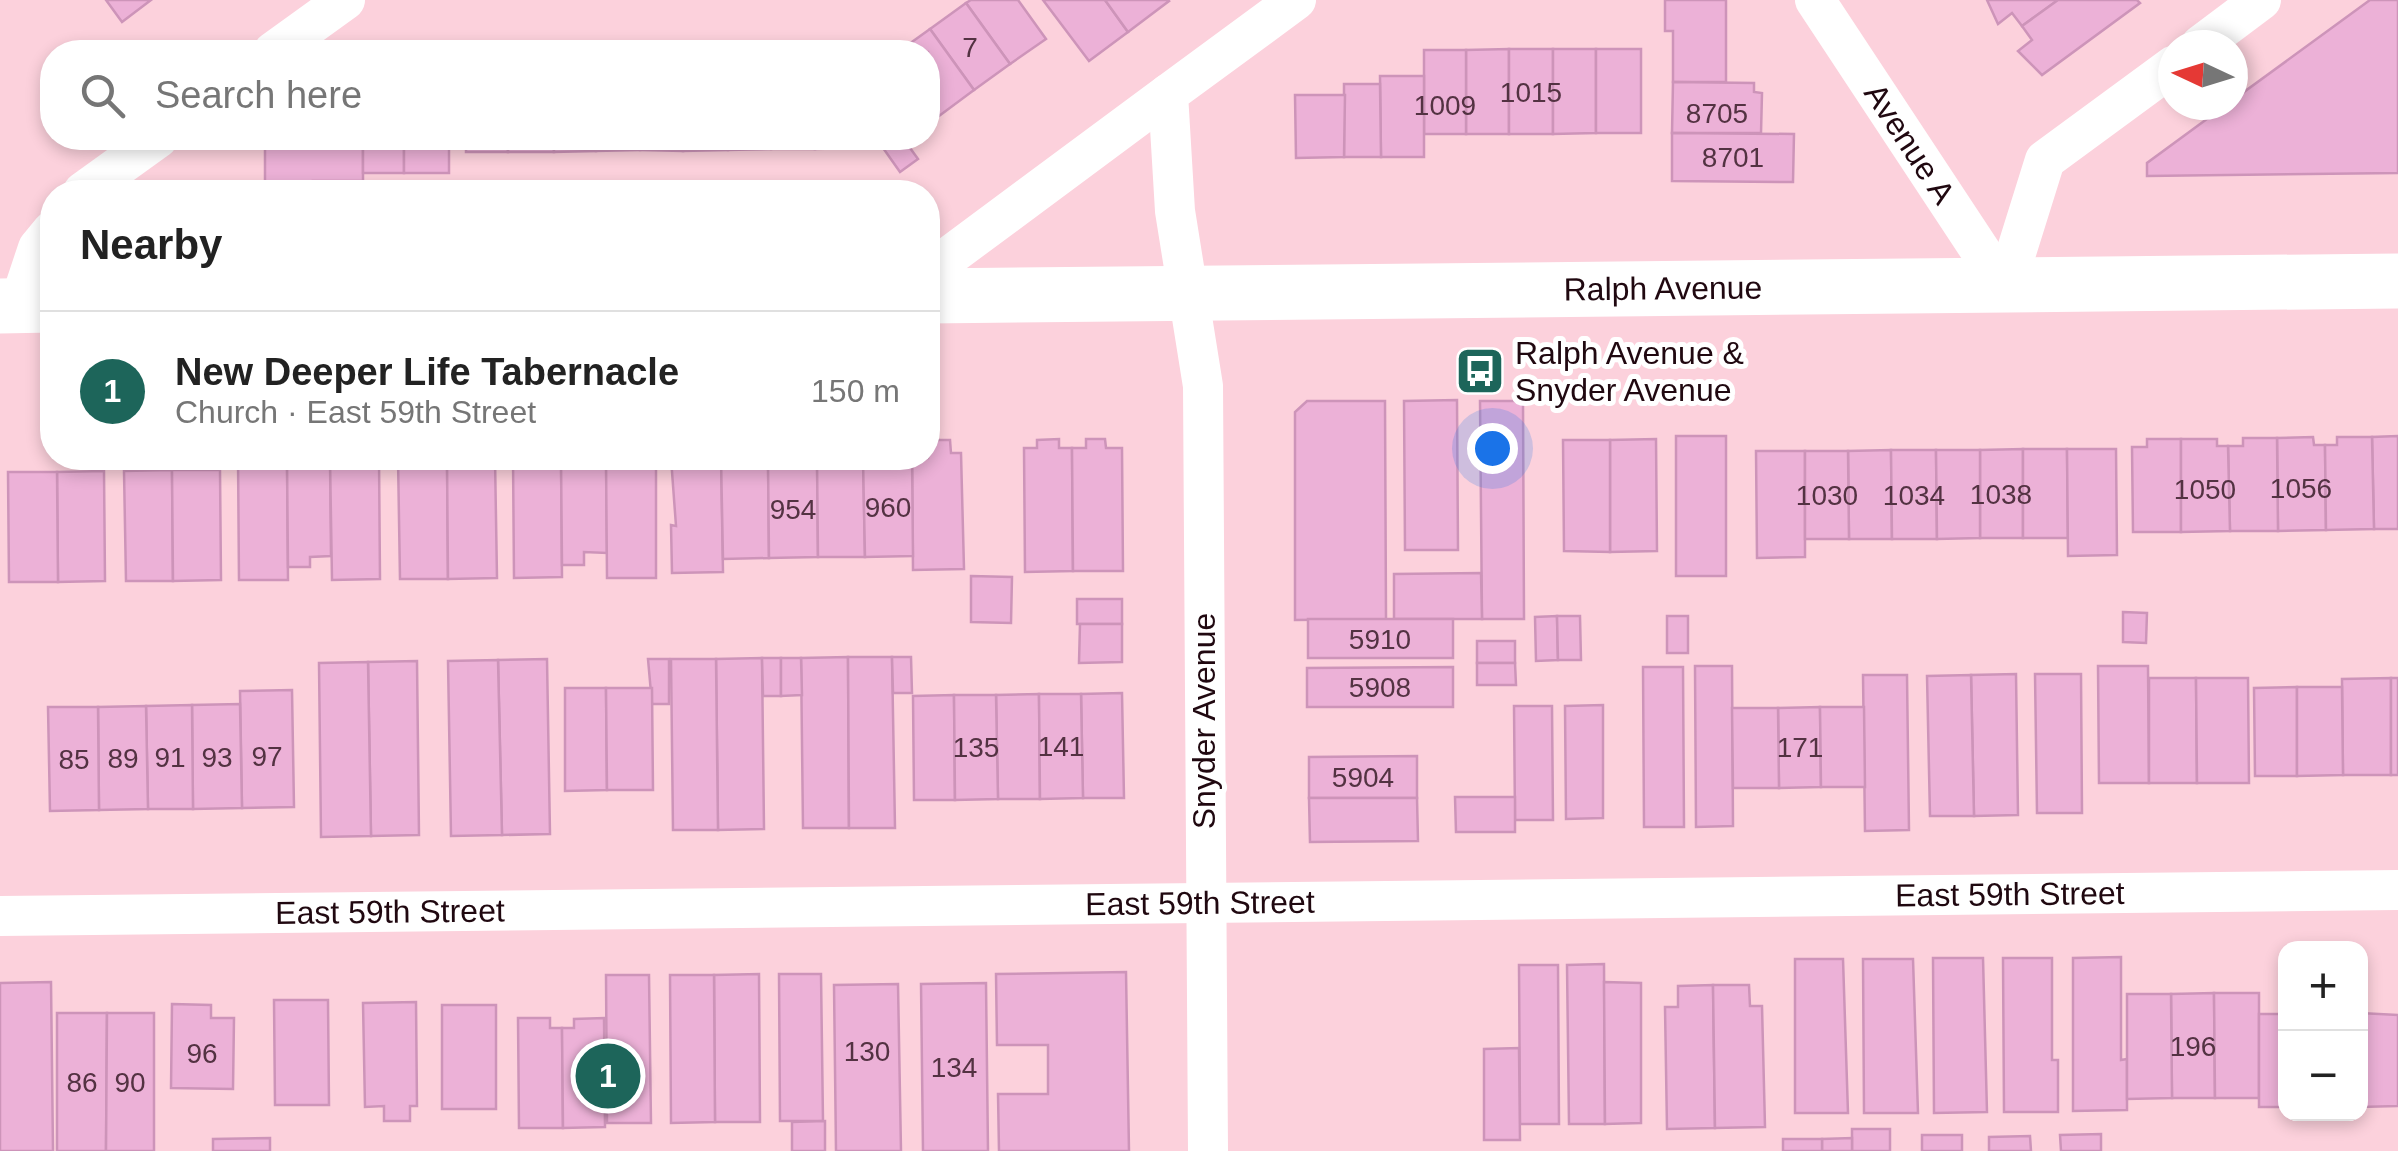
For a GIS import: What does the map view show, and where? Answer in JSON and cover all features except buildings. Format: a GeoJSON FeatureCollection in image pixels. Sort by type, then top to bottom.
{"type":"FeatureCollection","features":[{"type":"Feature","properties":{"kind":"main road","name":"Ralph Avenue"},"geometry":{"type":"LineString","coordinates":[[940,296],[2398,282]]}},
{"type":"Feature","properties":{"kind":"street"},"geometry":{"type":"LineString","coordinates":[[290,40],[345,0]]}},
{"type":"Feature","properties":{"kind":"street"},"geometry":{"type":"LineString","coordinates":[[940,263],[1296,0]]}},
{"type":"Feature","properties":{"kind":"street","name":"Avenue A"},"geometry":{"type":"LineString","coordinates":[[1815,0],[2005,288]]}},
{"type":"Feature","properties":{"kind":"street"},"geometry":{"type":"LineString","coordinates":[[2221,30],[2261,0]]}},
{"type":"Feature","properties":{"kind":"street"},"geometry":{"type":"LineString","coordinates":[[2005,288],[2045,160],[2158,77]]}},
{"type":"Feature","properties":{"kind":"street","name":"Snyder Avenue"},"geometry":{"type":"LineString","coordinates":[[1168,94],[1175,211],[1203,386],[1208,1151]]}},
{"type":"Feature","properties":{"kind":"street"},"geometry":{"type":"LineString","coordinates":[[100,180],[141,150]]}},
{"type":"Feature","properties":{"kind":"street"},"geometry":{"type":"LineString","coordinates":[[24,305],[40,246]]}},
{"type":"Feature","properties":{"kind":"street","name":"East 59th Street"},"geometry":{"type":"LineString","coordinates":[[0,916],[1205,906],[2398,890]]}},
{"type":"Feature","properties":{"kind":"place","name":"Ralph Avenue & Snyder Avenue"},"geometry":{"type":"Point","coordinates":[1480,371]}},
{"type":"Feature","properties":{"kind":"place","name":"New Deeper Life Tabernacle"},"geometry":{"type":"Point","coordinates":[608,1076]}}]}
